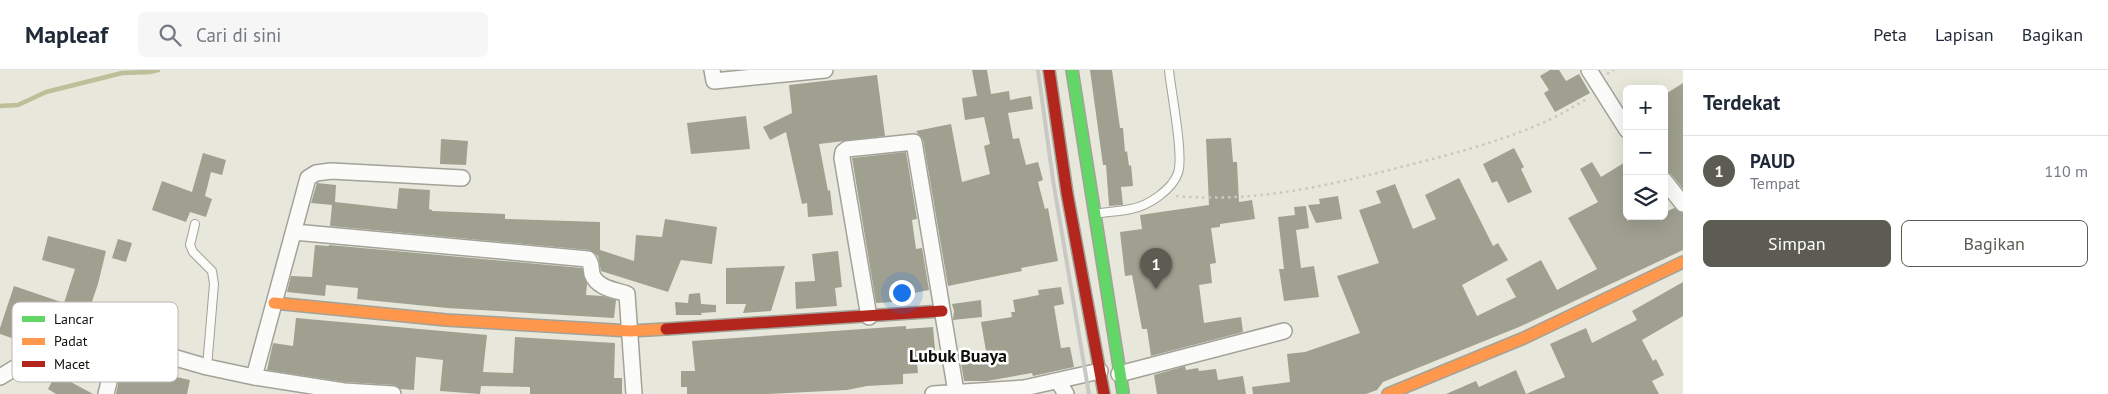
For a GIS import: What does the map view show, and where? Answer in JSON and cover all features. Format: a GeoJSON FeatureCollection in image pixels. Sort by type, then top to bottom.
{"type":"FeatureCollection","features":[{"type":"Feature","properties":{"kind":"main road"},"geometry":{"type":"LineString","coordinates":[[1050,70],[1067,193],[1104,394]]}},
{"type":"Feature","properties":{"kind":"main road"},"geometry":{"type":"LineString","coordinates":[[1072,70],[1123,394]]}},
{"type":"Feature","properties":{"kind":"main road"},"geometry":{"type":"LineString","coordinates":[[1388,394],[1524,338],[1683,262]]}},
{"type":"Feature","properties":{"kind":"main road"},"geometry":{"type":"LineString","coordinates":[[274,303],[446,320],[630,331],[720,327],[942,311]]}},
{"type":"Feature","properties":{"kind":"street"},"geometry":{"type":"LineString","coordinates":[[712,70],[714,81],[825,70]]}},
{"type":"Feature","properties":{"kind":"street"},"geometry":{"type":"LineString","coordinates":[[1589,70],[1623,124]]}},
{"type":"Feature","properties":{"kind":"street"},"geometry":{"type":"LineString","coordinates":[[869,317],[842,158],[843,152],[846,149],[914,142],[956,392]]}},
{"type":"Feature","properties":{"kind":"street"},"geometry":{"type":"LineString","coordinates":[[254,376],[308,178],[316,173],[331,171],[462,178]]}},
{"type":"Feature","properties":{"kind":"street"},"geometry":{"type":"LineString","coordinates":[[1668,185],[1683,204]]}},
{"type":"Feature","properties":{"kind":"street"},"geometry":{"type":"LineString","coordinates":[[294,232],[588,259],[592,264],[592,273],[601,286],[627,294],[634,394]]}},
{"type":"Feature","properties":{"kind":"street"},"geometry":{"type":"LineString","coordinates":[[1119,374],[1284,331]]}},
{"type":"Feature","properties":{"kind":"street"},"geometry":{"type":"LineString","coordinates":[[178,359],[207,367],[343,392],[393,394]]}},
{"type":"Feature","properties":{"kind":"street"},"geometry":{"type":"LineString","coordinates":[[0,377],[12,370]]}},
{"type":"Feature","properties":{"kind":"street"},"geometry":{"type":"LineString","coordinates":[[933,394],[1024,388],[1100,371]]}},
{"type":"Feature","properties":{"kind":"street"},"geometry":{"type":"LineString","coordinates":[[1058,381],[1066,394]]}},
{"type":"Feature","properties":{"kind":"lane"},"geometry":{"type":"LineString","coordinates":[[1096,214],[1131,209],[1143,205],[1172,184],[1178,172],[1180,156],[1168,70]]}},
{"type":"Feature","properties":{"kind":"lane"},"geometry":{"type":"LineString","coordinates":[[195,224],[190,245],[193,252],[212,271],[214,284],[207,367]]}},
{"type":"Feature","properties":{"kind":"path"},"geometry":{"type":"LineString","coordinates":[[1160,194],[1214,198],[1322,187],[1452,154],[1497,140],[1554,118],[1602,90]]}},
{"type":"Feature","properties":{"kind":"building"},"geometry":{"type":"Polygon","coordinates":[[[972,70],[987,70],[991,94],[1009,91],[1010,100],[1031,96],[1033,109],[1008,113],[1013,139],[1019,138],[1026,165],[1038,162],[1043,180],[1038,182],[1045,209],[1048,208],[1058,261],[1021,268],[1022,271],[948,286],[923,140],[916,131],[951,124],[962,182],[990,174],[984,146],[990,144],[984,117],[965,120],[962,98],[977,96],[972,70]]]}},
{"type":"Feature","properties":{"kind":"building"},"geometry":{"type":"Polygon","coordinates":[[[1090,70],[1112,70],[1120,128],[1123,128],[1125,152],[1127,151],[1129,166],[1131,165],[1133,186],[1121,187],[1123,205],[1109,206],[1106,165],[1103,165],[1090,70]]]}},
{"type":"Feature","properties":{"kind":"building"},"geometry":{"type":"Polygon","coordinates":[[[1550,70],[1559,70],[1566,81],[1579,74],[1590,93],[1555,112],[1544,93],[1549,90],[1540,76],[1550,70]]]}},
{"type":"Feature","properties":{"kind":"building"},"geometry":{"type":"Polygon","coordinates":[[[877,75],[885,136],[819,144],[828,191],[830,190],[833,215],[808,217],[807,203],[802,204],[786,132],[770,140],[763,127],[792,113],[789,85],[877,75]]]}},
{"type":"Feature","properties":{"kind":"building"},"geometry":{"type":"Polygon","coordinates":[[[1683,83],[1683,189],[1668,172],[1668,92],[1683,83]]]}},
{"type":"Feature","properties":{"kind":"building"},"geometry":{"type":"Polygon","coordinates":[[[746,116],[750,149],[691,154],[687,123],[746,116]]]}},
{"type":"Feature","properties":{"kind":"building"},"geometry":{"type":"Polygon","coordinates":[[[1231,138],[1233,162],[1237,162],[1239,202],[1252,200],[1255,219],[1220,224],[1220,227],[1211,228],[1216,263],[1210,264],[1212,283],[1199,285],[1204,323],[1241,317],[1243,332],[1151,356],[1147,329],[1142,329],[1132,275],[1125,276],[1120,232],[1142,229],[1140,215],[1209,205],[1206,139],[1231,138]]]}},
{"type":"Feature","properties":{"kind":"building"},"geometry":{"type":"Polygon","coordinates":[[[441,139],[468,141],[466,165],[440,164],[441,139]]]}},
{"type":"Feature","properties":{"kind":"building"},"geometry":{"type":"Polygon","coordinates":[[[1514,148],[1524,167],[1521,169],[1532,192],[1508,203],[1497,181],[1492,183],[1483,164],[1514,148]]]}},
{"type":"Feature","properties":{"kind":"building"},"geometry":{"type":"Polygon","coordinates":[[[906,152],[917,219],[912,220],[916,249],[922,248],[929,290],[893,297],[893,302],[876,303],[852,158],[906,152]]]}},
{"type":"Feature","properties":{"kind":"building"},"geometry":{"type":"Polygon","coordinates":[[[203,153],[226,160],[222,175],[211,172],[205,196],[212,199],[206,217],[190,212],[186,222],[152,210],[162,181],[192,192],[203,153]]]}},
{"type":"Feature","properties":{"kind":"building"},"geometry":{"type":"Polygon","coordinates":[[[1592,162],[1601,177],[1623,163],[1623,220],[1668,220],[1668,211],[1674,208],[1683,213],[1683,250],[1519,327],[1383,382],[1377,390],[1366,394],[1253,394],[1252,387],[1290,382],[1287,354],[1305,352],[1360,333],[1337,276],[1379,263],[1359,210],[1381,203],[1376,191],[1395,184],[1413,229],[1436,219],[1425,195],[1459,178],[1493,246],[1498,243],[1508,260],[1462,285],[1477,316],[1516,297],[1506,279],[1541,260],[1557,290],[1597,269],[1568,218],[1598,202],[1580,169],[1592,162]]]}},
{"type":"Feature","properties":{"kind":"building"},"geometry":{"type":"Polygon","coordinates":[[[317,183],[336,185],[335,202],[397,209],[399,188],[430,190],[429,209],[432,211],[505,214],[505,219],[600,222],[600,250],[634,261],[636,235],[662,237],[665,219],[717,227],[712,264],[681,260],[668,292],[601,271],[598,256],[589,250],[330,226],[332,205],[311,203],[317,183]]]}},
{"type":"Feature","properties":{"kind":"building"},"geometry":{"type":"Polygon","coordinates":[[[1338,196],[1342,219],[1316,223],[1308,205],[1320,204],[1319,199],[1338,196]]]}},
{"type":"Feature","properties":{"kind":"building"},"geometry":{"type":"Polygon","coordinates":[[[1306,206],[1309,228],[1296,230],[1301,268],[1314,266],[1319,297],[1284,301],[1279,269],[1284,269],[1278,217],[1295,215],[1294,207],[1306,206]]]}},
{"type":"Feature","properties":{"kind":"building"},"geometry":{"type":"Polygon","coordinates":[[[48,236],[106,251],[92,302],[64,302],[75,269],[42,260],[48,236]]]}},
{"type":"Feature","properties":{"kind":"building"},"geometry":{"type":"Polygon","coordinates":[[[118,239],[132,243],[126,262],[112,258],[118,239]]]}},
{"type":"Feature","properties":{"kind":"building"},"geometry":{"type":"Polygon","coordinates":[[[315,245],[582,268],[587,284],[586,295],[603,296],[616,300],[614,318],[447,308],[357,299],[358,288],[326,285],[325,296],[287,292],[291,276],[312,277],[315,245]]]}},
{"type":"Feature","properties":{"kind":"building"},"geometry":{"type":"Polygon","coordinates":[[[838,251],[842,287],[835,288],[837,306],[796,309],[795,282],[815,281],[812,254],[838,251]]]}},
{"type":"Feature","properties":{"kind":"building"},"geometry":{"type":"Polygon","coordinates":[[[785,266],[771,311],[743,313],[746,304],[726,304],[726,268],[785,266]]]}},
{"type":"Feature","properties":{"kind":"building"},"geometry":{"type":"Polygon","coordinates":[[[1683,282],[1683,316],[1642,340],[1653,361],[1656,359],[1664,375],[1652,381],[1659,394],[1526,394],[1565,377],[1550,344],[1586,328],[1592,343],[1637,320],[1632,311],[1683,282]]]}},
{"type":"Feature","properties":{"kind":"building"},"geometry":{"type":"Polygon","coordinates":[[[14,286],[61,302],[12,302],[12,338],[0,334],[0,328],[14,286]]]}},
{"type":"Feature","properties":{"kind":"building"},"geometry":{"type":"Polygon","coordinates":[[[1061,287],[1064,304],[1054,306],[1061,348],[1070,347],[1074,367],[1033,376],[1032,373],[987,381],[964,381],[959,351],[986,351],[981,322],[1012,317],[1011,312],[1015,312],[1013,300],[1039,295],[1038,290],[1061,287]]]}},
{"type":"Feature","properties":{"kind":"building"},"geometry":{"type":"Polygon","coordinates":[[[700,293],[701,304],[716,305],[716,312],[701,313],[702,315],[676,315],[675,302],[688,303],[689,294],[700,293]]]}},
{"type":"Feature","properties":{"kind":"building"},"geometry":{"type":"Polygon","coordinates":[[[981,300],[982,317],[953,320],[954,311],[952,304],[981,300]]]}},
{"type":"Feature","properties":{"kind":"building"},"geometry":{"type":"Polygon","coordinates":[[[296,318],[487,335],[483,372],[513,373],[515,337],[615,343],[614,378],[622,378],[622,394],[530,394],[530,387],[481,386],[480,394],[440,391],[443,360],[416,357],[414,390],[400,389],[394,385],[345,382],[267,370],[273,343],[293,346],[296,318]]]}},
{"type":"Feature","properties":{"kind":"building"},"geometry":{"type":"Polygon","coordinates":[[[906,326],[906,329],[933,327],[935,350],[916,351],[918,373],[903,374],[903,384],[867,386],[847,390],[768,394],[687,394],[687,387],[681,387],[681,371],[695,371],[692,341],[906,326]]]}},
{"type":"Feature","properties":{"kind":"building"},"geometry":{"type":"Polygon","coordinates":[[[1185,366],[1186,370],[1198,368],[1199,371],[1216,369],[1218,380],[1243,376],[1246,394],[1157,394],[1154,375],[1185,366]]]}},
{"type":"Feature","properties":{"kind":"building"},"geometry":{"type":"Polygon","coordinates":[[[1516,370],[1526,394],[1446,394],[1476,381],[1479,387],[1516,370]]]}},
{"type":"Feature","properties":{"kind":"building"},"geometry":{"type":"Polygon","coordinates":[[[178,377],[190,380],[187,394],[116,394],[119,382],[178,382],[178,377]]]}},
{"type":"Feature","properties":{"kind":"building"},"geometry":{"type":"Polygon","coordinates":[[[52,382],[71,382],[93,394],[56,394],[48,389],[52,382]]]}},
{"type":"Feature","properties":{"kind":"waterway"},"geometry":{"type":"LineString","coordinates":[[0,106],[18,105],[46,92],[122,73],[158,70]]}},
{"type":"Feature","properties":{"kind":"railway"},"geometry":{"type":"LineString","coordinates":[[1038,70],[1053,180],[1089,394]]}},
{"type":"Feature","properties":{"kind":"traffic: fast"},"geometry":{"type":"LineString","coordinates":[[1072,70],[1123,392]]}},
{"type":"Feature","properties":{"kind":"traffic: slow"},"geometry":{"type":"LineString","coordinates":[[1388,394],[1524,338],[1683,262]]}},
{"type":"Feature","properties":{"kind":"traffic: slow"},"geometry":{"type":"LineString","coordinates":[[274,303],[446,320],[630,331],[666,329]]}},
{"type":"Feature","properties":{"kind":"traffic: jam"},"geometry":{"type":"LineString","coordinates":[[1049,70],[1067,193],[1104,394]]}},
{"type":"Feature","properties":{"kind":"traffic: jam"},"geometry":{"type":"LineString","coordinates":[[666,329],[942,311]]}},
{"type":"Feature","properties":{"kind":"place","name":"PAUD"},"geometry":{"type":"Point","coordinates":[1156,289]}},
{"type":"Feature","properties":{"kind":"district","name":"Lubuk Buaya"},"geometry":{"type":"Point","coordinates":[958,355]}}]}
